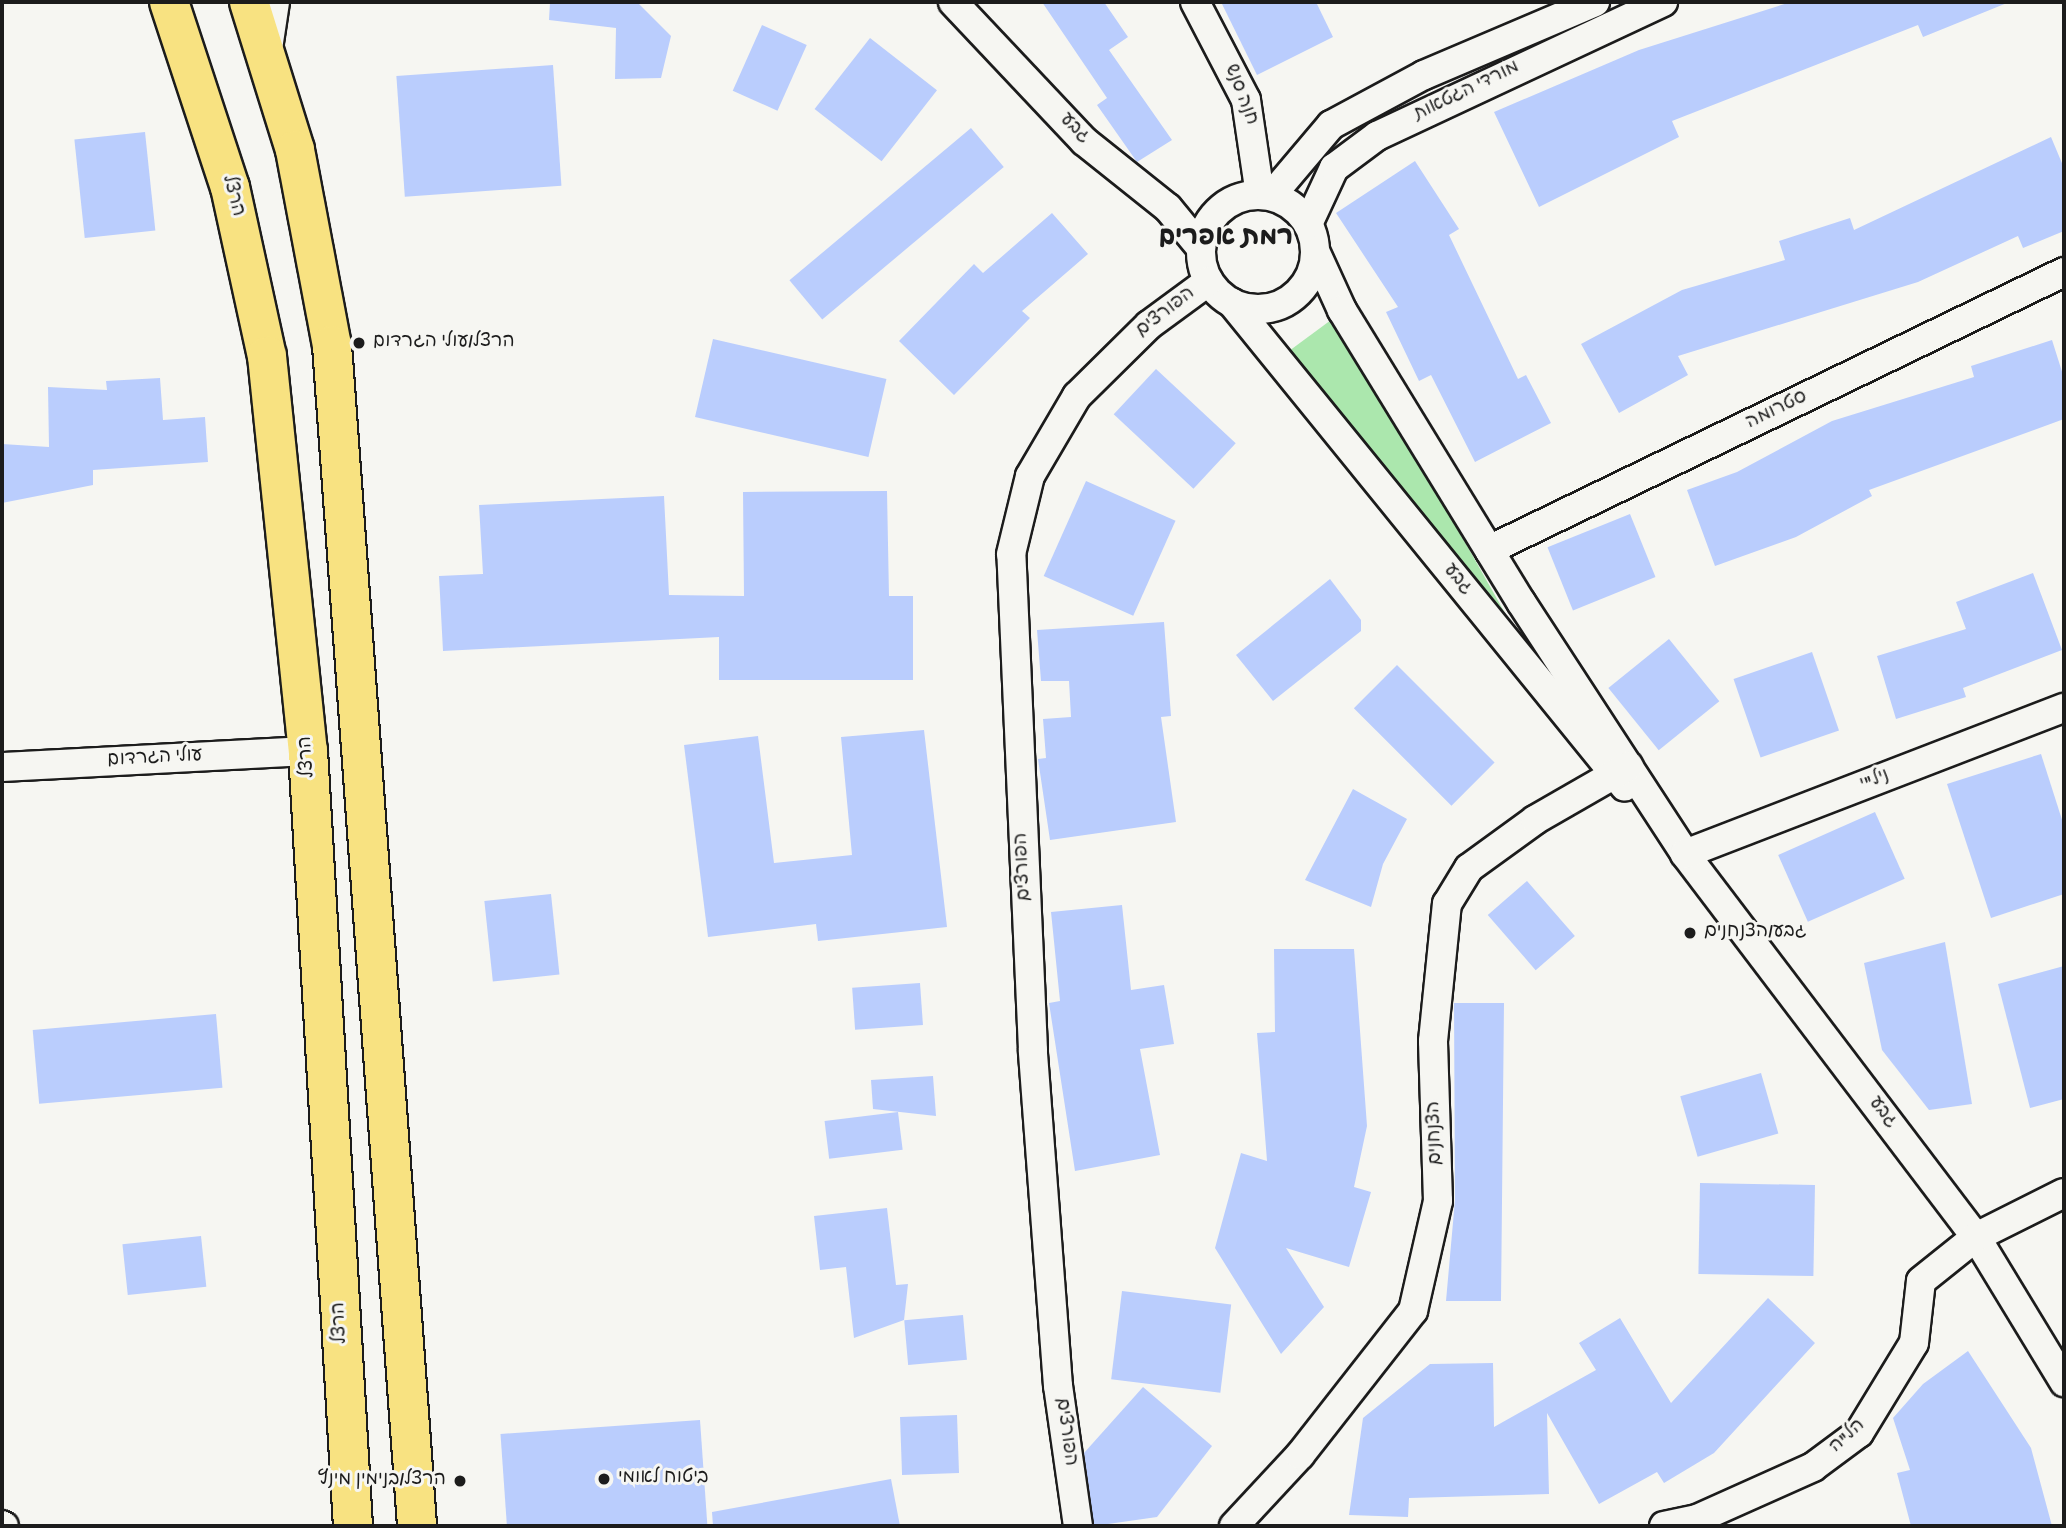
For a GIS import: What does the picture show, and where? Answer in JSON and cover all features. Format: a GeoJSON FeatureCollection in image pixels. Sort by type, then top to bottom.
{"type":"FeatureCollection","features":[{"type":"Feature","properties":{"kind":"highway"},"geometry":{"type":"LineString","coordinates":[[150,2],[191,58]]}},
{"type":"Feature","properties":{"kind":"highway","name":"הרצל"},"geometry":{"type":"LineString","coordinates":[[169,2],[191,58],[230,187],[267,356],[308,751],[353,1526]]}},
{"type":"Feature","properties":{"kind":"highway"},"geometry":{"type":"LineString","coordinates":[[249,2],[268,52],[295,150],[332,345],[417,1526]]}},
{"type":"Feature","properties":{"kind":"street"},"geometry":{"type":"LineString","coordinates":[[268,52],[275,2]]}},
{"type":"Feature","properties":{"kind":"street","name":"גבע"},"geometry":{"type":"LineString","coordinates":[[953,2],[1084,141],[1168,208],[1201,248]]}},
{"type":"Feature","properties":{"kind":"street","name":"חנה סנש"},"geometry":{"type":"LineString","coordinates":[[1195,2],[1246,100],[1265,196]]}},
{"type":"Feature","properties":{"kind":"street","name":"מורדי הגטאות"},"geometry":{"type":"LineString","coordinates":[[1265,196],[1331,125],[1424,75],[1582,12],[1663,2]]}},
{"type":"Feature","properties":{"kind":"street","name":"מורדי הגטאות"},"geometry":{"type":"LineString","coordinates":[[1308,224],[1319,190],[1353,151],[1582,12]]}},
{"type":"Feature","properties":{"kind":"street"},"geometry":{"type":"LineString","coordinates":[[1265,196],[1308,224],[1316,253],[1307,280],[1288,301],[1269,308],[1232,303],[1209,281],[1201,248],[1216,213],[1232,201],[1265,196]]}},
{"type":"Feature","properties":{"kind":"street","name":"גבע"},"geometry":{"type":"LineString","coordinates":[[1316,253],[1342,310],[1622,771]]}},
{"type":"Feature","properties":{"kind":"street","name":"סטרומה"},"geometry":{"type":"LineString","coordinates":[[1489,550],[2064,272]]}},
{"type":"Feature","properties":{"kind":"street","name":"הפורצים"},"geometry":{"type":"LineString","coordinates":[[1078,1526],[1058,1386],[1033,1050],[1011,554],[1030,476],[1077,396],[1149,325],[1209,281]]}},
{"type":"Feature","properties":{"kind":"street","name":"גבע"},"geometry":{"type":"LineString","coordinates":[[1232,303],[1622,771],[1976,1237],[2064,1382]]}},
{"type":"Feature","properties":{"kind":"street","name":"ניל\"י"},"geometry":{"type":"LineString","coordinates":[[1685,854],[2064,708]]}},
{"type":"Feature","properties":{"kind":"street","name":"עולי הגרדום"},"geometry":{"type":"LineString","coordinates":[[2,767],[308,751]]}},
{"type":"Feature","properties":{"kind":"street","name":"הצנחנים"},"geometry":{"type":"LineString","coordinates":[[1234,1526],[1300,1455],[1413,1311],[1438,1202],[1433,1041],[1447,904],[1469,868],[1535,820],[1622,771]]}},
{"type":"Feature","properties":{"kind":"street","name":"הל\"ה"},"geometry":{"type":"LineString","coordinates":[[1664,1526],[1697,1519],[1813,1467],[1859,1433],[1914,1343],[1921,1281],[1976,1237],[2064,1193]]}},
{"type":"Feature","properties":{"kind":"green space"},"geometry":{"type":"Polygon","coordinates":[[[1331,320],[1387,404],[1514,629],[1289,351],[1331,320]]]}},
{"type":"Feature","properties":{"kind":"building"},"geometry":{"type":"Polygon","coordinates":[[[550,2],[637,2],[671,36],[661,78],[615,79],[616,28],[549,20],[550,2]]]}},
{"type":"Feature","properties":{"kind":"building"},"geometry":{"type":"Polygon","coordinates":[[[1042,2],[1104,2],[1128,37],[1109,50],[1172,140],[1137,162],[1097,105],[1107,98],[1042,2]]]}},
{"type":"Feature","properties":{"kind":"building"},"geometry":{"type":"Polygon","coordinates":[[[1221,2],[1316,2],[1333,37],[1257,75],[1221,2]]]}},
{"type":"Feature","properties":{"kind":"building"},"geometry":{"type":"Polygon","coordinates":[[[1791,2],[2007,3],[1923,37],[1918,25],[1672,121],[1679,137],[1539,207],[1494,112],[1639,50],[1791,2]]]}},
{"type":"Feature","properties":{"kind":"building"},"geometry":{"type":"Polygon","coordinates":[[[762,25],[807,45],[777,111],[733,91],[762,25]]]}},
{"type":"Feature","properties":{"kind":"building"},"geometry":{"type":"Polygon","coordinates":[[[870,38],[937,90],[882,161],[815,109],[870,38]]]}},
{"type":"Feature","properties":{"kind":"building"},"geometry":{"type":"Polygon","coordinates":[[[553,65],[561,186],[405,197],[396,76],[553,65]]]}},
{"type":"Feature","properties":{"kind":"building"},"geometry":{"type":"Polygon","coordinates":[[[971,128],[1004,167],[822,319],[789,280],[971,128]]]}},
{"type":"Feature","properties":{"kind":"building"},"geometry":{"type":"Polygon","coordinates":[[[145,132],[155,230],[85,238],[74,139],[145,132]]]}},
{"type":"Feature","properties":{"kind":"building"},"geometry":{"type":"Polygon","coordinates":[[[2051,137],[2064,168],[2064,231],[2023,248],[2018,236],[1918,282],[1678,356],[1688,375],[1619,413],[1581,344],[1682,290],[1785,260],[1779,241],[1850,218],[1854,230],[2051,137]]]}},
{"type":"Feature","properties":{"kind":"building"},"geometry":{"type":"Polygon","coordinates":[[[1415,161],[1459,229],[1449,235],[1518,379],[1526,375],[1551,423],[1475,462],[1431,375],[1419,381],[1386,312],[1398,307],[1336,213],[1415,161]]]}},
{"type":"Feature","properties":{"kind":"building"},"geometry":{"type":"Polygon","coordinates":[[[1052,213],[1088,254],[1022,311],[1030,318],[954,395],[899,341],[974,264],[983,273],[1052,213]]]}},
{"type":"Feature","properties":{"kind":"building"},"geometry":{"type":"Polygon","coordinates":[[[713,339],[886,379],[868,457],[695,417],[713,339]]]}},
{"type":"Feature","properties":{"kind":"building"},"geometry":{"type":"Polygon","coordinates":[[[2052,340],[2064,378],[2064,419],[1869,490],[1872,496],[1796,537],[1715,566],[1687,490],[1737,472],[1832,421],[1974,377],[1971,366],[2052,340]]]}},
{"type":"Feature","properties":{"kind":"building"},"geometry":{"type":"Polygon","coordinates":[[[1156,369],[1236,443],[1193,489],[1114,414],[1156,369]]]}},
{"type":"Feature","properties":{"kind":"building"},"geometry":{"type":"Polygon","coordinates":[[[160,378],[163,420],[205,417],[208,462],[93,470],[93,485],[2,503],[2,444],[49,447],[48,387],[107,390],[106,381],[160,378]]]}},
{"type":"Feature","properties":{"kind":"building"},"geometry":{"type":"Polygon","coordinates":[[[1086,481],[1176,521],[1133,616],[1044,576],[1086,481]]]}},
{"type":"Feature","properties":{"kind":"building"},"geometry":{"type":"Polygon","coordinates":[[[887,491],[889,596],[913,596],[913,680],[719,680],[719,637],[443,651],[439,576],[483,574],[479,505],[664,496],[669,595],[744,596],[743,492],[887,491]]]}},
{"type":"Feature","properties":{"kind":"building"},"geometry":{"type":"Polygon","coordinates":[[[1630,514],[1655,577],[1573,610],[1547,547],[1630,514]]]}},
{"type":"Feature","properties":{"kind":"building"},"geometry":{"type":"Polygon","coordinates":[[[2033,573],[2062,650],[1963,688],[1966,697],[1896,719],[1877,656],[1966,629],[1956,602],[2033,573]]]}},
{"type":"Feature","properties":{"kind":"building"},"geometry":{"type":"Polygon","coordinates":[[[1330,579],[1361,620],[1361,631],[1273,701],[1236,655],[1330,579]]]}},
{"type":"Feature","properties":{"kind":"building"},"geometry":{"type":"Polygon","coordinates":[[[1164,622],[1171,716],[1161,717],[1176,822],[1050,840],[1038,759],[1046,758],[1043,719],[1071,717],[1069,681],[1041,681],[1037,630],[1164,622]]]}},
{"type":"Feature","properties":{"kind":"building"},"geometry":{"type":"Polygon","coordinates":[[[1669,639],[1719,701],[1659,750],[1608,688],[1669,639]]]}},
{"type":"Feature","properties":{"kind":"building"},"geometry":{"type":"Polygon","coordinates":[[[1812,652],[1839,730],[1761,758],[1734,679],[1812,652]]]}},
{"type":"Feature","properties":{"kind":"building"},"geometry":{"type":"Polygon","coordinates":[[[1397,665],[1495,763],[1451,806],[1354,708],[1397,665]]]}},
{"type":"Feature","properties":{"kind":"building"},"geometry":{"type":"Polygon","coordinates":[[[924,730],[947,927],[818,941],[816,924],[708,937],[684,745],[758,736],[774,863],[852,855],[841,737],[924,730]]]}},
{"type":"Feature","properties":{"kind":"building"},"geometry":{"type":"Polygon","coordinates":[[[2041,754],[2064,826],[2064,894],[1991,918],[1947,784],[2041,754]]]}},
{"type":"Feature","properties":{"kind":"building"},"geometry":{"type":"Polygon","coordinates":[[[1353,789],[1407,819],[1383,864],[1371,907],[1305,880],[1353,789]]]}},
{"type":"Feature","properties":{"kind":"building"},"geometry":{"type":"Polygon","coordinates":[[[1875,812],[1905,879],[1808,922],[1778,855],[1875,812]]]}},
{"type":"Feature","properties":{"kind":"building"},"geometry":{"type":"Polygon","coordinates":[[[1527,881],[1575,936],[1536,970],[1488,915],[1527,881]]]}},
{"type":"Feature","properties":{"kind":"building"},"geometry":{"type":"Polygon","coordinates":[[[551,894],[559,975],[493,982],[484,901],[551,894]]]}},
{"type":"Feature","properties":{"kind":"building"},"geometry":{"type":"Polygon","coordinates":[[[1122,905],[1131,990],[1164,985],[1174,1044],[1140,1049],[1160,1155],[1075,1171],[1049,1003],[1060,1001],[1051,912],[1122,905]]]}},
{"type":"Feature","properties":{"kind":"building"},"geometry":{"type":"Polygon","coordinates":[[[1945,942],[1972,1104],[1929,1110],[1882,1050],[1864,963],[1945,942]]]}},
{"type":"Feature","properties":{"kind":"building"},"geometry":{"type":"Polygon","coordinates":[[[1274,949],[1354,949],[1367,1126],[1354,1187],[1371,1192],[1349,1267],[1286,1248],[1324,1307],[1281,1354],[1215,1248],[1241,1153],[1267,1161],[1257,1033],[1275,1032],[1274,949]]]}},
{"type":"Feature","properties":{"kind":"building"},"geometry":{"type":"Polygon","coordinates":[[[2064,966],[2064,1099],[2030,1108],[1998,984],[2064,966]]]}},
{"type":"Feature","properties":{"kind":"building"},"geometry":{"type":"Polygon","coordinates":[[[920,983],[923,1025],[855,1030],[852,988],[920,983]]]}},
{"type":"Feature","properties":{"kind":"building"},"geometry":{"type":"Polygon","coordinates":[[[1454,1003],[1504,1003],[1501,1301],[1446,1301],[1455,1200],[1454,1003]]]}},
{"type":"Feature","properties":{"kind":"building"},"geometry":{"type":"Polygon","coordinates":[[[216,1014],[222,1088],[39,1104],[33,1030],[216,1014]]]}},
{"type":"Feature","properties":{"kind":"building"},"geometry":{"type":"Polygon","coordinates":[[[1761,1073],[1778,1134],[1698,1157],[1680,1096],[1761,1073]]]}},
{"type":"Feature","properties":{"kind":"building"},"geometry":{"type":"Polygon","coordinates":[[[933,1076],[936,1116],[873,1109],[871,1080],[933,1076]]]}},
{"type":"Feature","properties":{"kind":"building"},"geometry":{"type":"Polygon","coordinates":[[[898,1112],[903,1150],[829,1159],[825,1121],[898,1112]]]}},
{"type":"Feature","properties":{"kind":"building"},"geometry":{"type":"Polygon","coordinates":[[[1700,1183],[1815,1185],[1813,1276],[1698,1274],[1700,1183]]]}},
{"type":"Feature","properties":{"kind":"building"},"geometry":{"type":"Polygon","coordinates":[[[887,1208],[896,1285],[908,1284],[904,1320],[854,1338],[846,1267],[820,1270],[814,1216],[887,1208]]]}},
{"type":"Feature","properties":{"kind":"building"},"geometry":{"type":"Polygon","coordinates":[[[201,1236],[206,1287],[128,1295],[122,1244],[201,1236]]]}},
{"type":"Feature","properties":{"kind":"building"},"geometry":{"type":"Polygon","coordinates":[[[1122,1291],[1231,1304],[1220,1393],[1111,1379],[1122,1291]]]}},
{"type":"Feature","properties":{"kind":"building"},"geometry":{"type":"Polygon","coordinates":[[[1768,1298],[1815,1343],[1714,1453],[1664,1483],[1657,1472],[1599,1504],[1547,1413],[1549,1494],[1409,1498],[1408,1517],[1349,1515],[1363,1418],[1430,1364],[1493,1363],[1494,1427],[1596,1370],[1579,1343],[1620,1318],[1671,1403],[1768,1298]]]}},
{"type":"Feature","properties":{"kind":"building"},"geometry":{"type":"Polygon","coordinates":[[[963,1315],[967,1360],[908,1365],[904,1320],[963,1315]]]}},
{"type":"Feature","properties":{"kind":"building"},"geometry":{"type":"Polygon","coordinates":[[[1968,1351],[2031,1448],[2052,1526],[1911,1526],[1897,1473],[1910,1470],[1893,1418],[1923,1384],[1968,1351]]]}},
{"type":"Feature","properties":{"kind":"building"},"geometry":{"type":"Polygon","coordinates":[[[1143,1387],[1212,1446],[1157,1517],[1094,1526],[1084,1453],[1143,1387]]]}},
{"type":"Feature","properties":{"kind":"building"},"geometry":{"type":"Polygon","coordinates":[[[957,1415],[959,1473],[902,1475],[900,1417],[957,1415]]]}},
{"type":"Feature","properties":{"kind":"building","name":"ביטוח לאומי"},"geometry":{"type":"Polygon","coordinates":[[[700,1420],[707,1526],[507,1526],[500,1434],[700,1420]]]}},
{"type":"Feature","properties":{"kind":"building"},"geometry":{"type":"Polygon","coordinates":[[[891,1479],[900,1526],[713,1526],[712,1512],[891,1479]]]}},
{"type":"Feature","properties":{"kind":"place","name":"הרצל/עולי הגרדום"},"geometry":{"type":"Point","coordinates":[359,343]}},
{"type":"Feature","properties":{"kind":"place","name":"גבע/הצנחנים"},"geometry":{"type":"Point","coordinates":[1690,933]}},
{"type":"Feature","properties":{"kind":"place","name":"ביטוח לאומי"},"geometry":{"type":"Point","coordinates":[604,1479]}},
{"type":"Feature","properties":{"kind":"place","name":"הרצל/בנימין מינץ"},"geometry":{"type":"Point","coordinates":[460,1481]}},
{"type":"Feature","properties":{"kind":"district","name":"רמת אפרים"},"geometry":{"type":"Point","coordinates":[1226,240]}}]}
